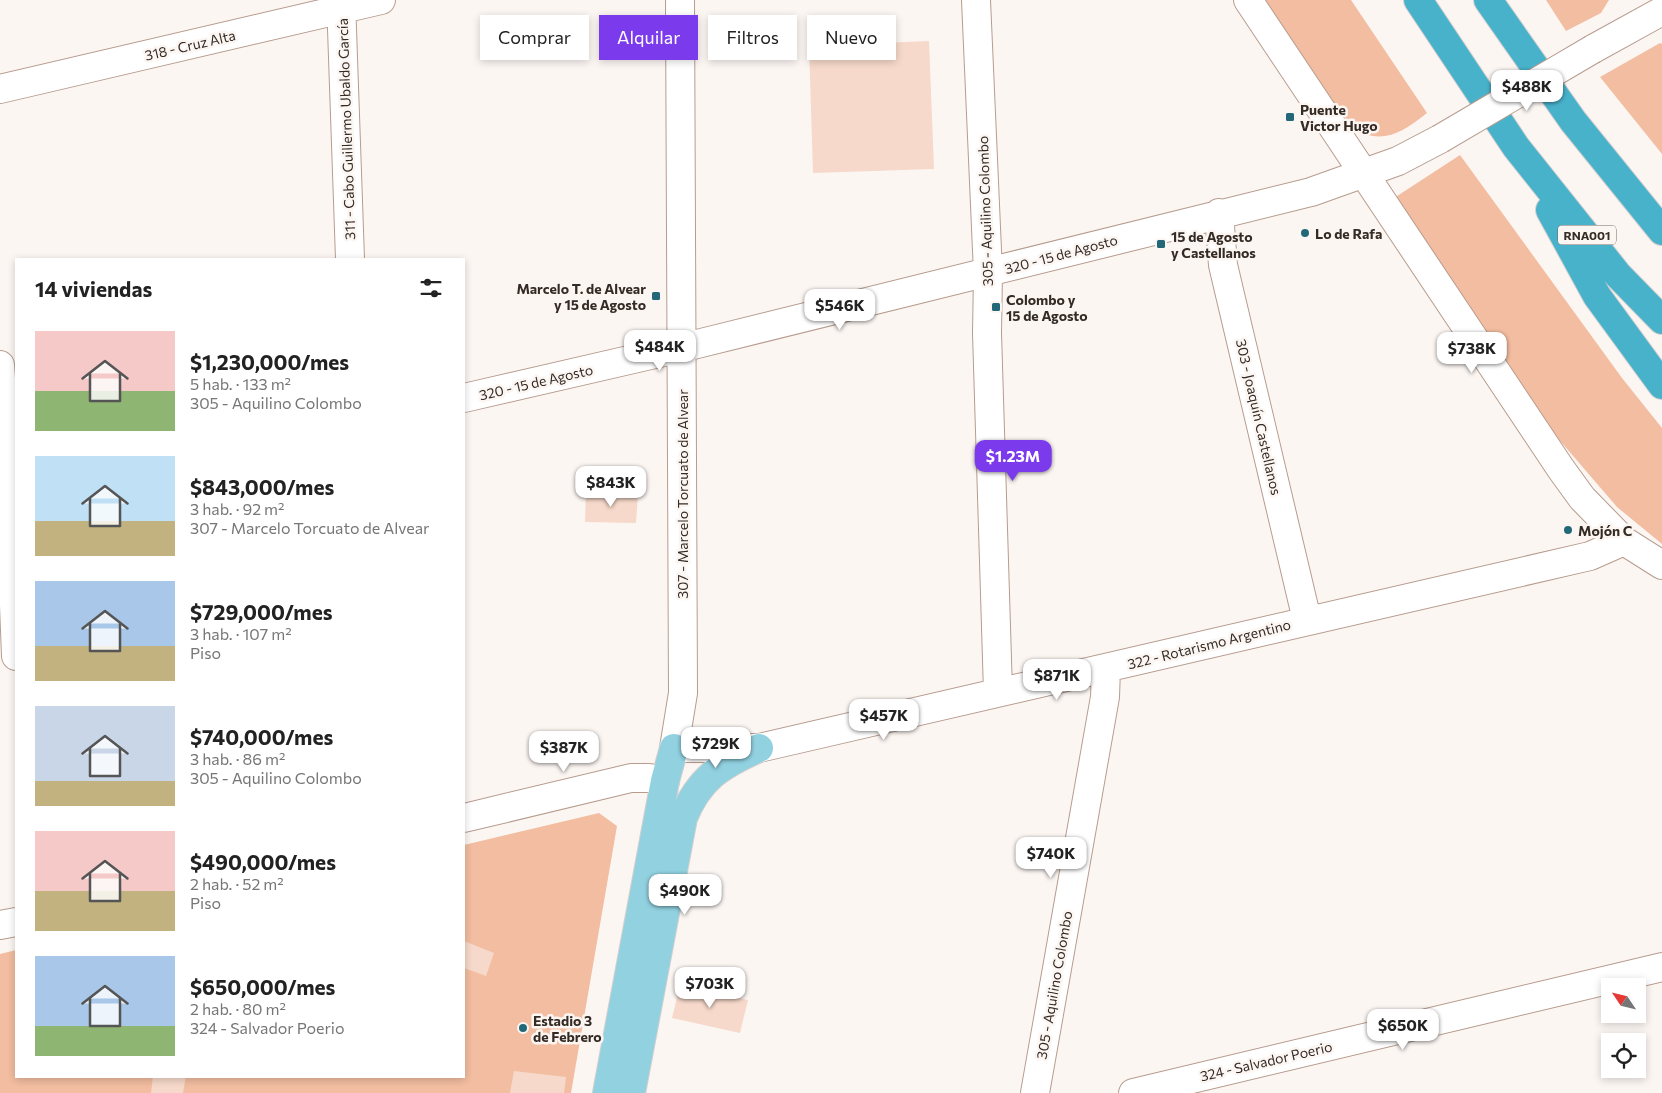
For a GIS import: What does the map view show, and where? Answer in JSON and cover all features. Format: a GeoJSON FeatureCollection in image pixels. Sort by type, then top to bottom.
{"type":"FeatureCollection","features":[{"type":"Feature","properties":{"kind":"highway","name":"RNA001"},"geometry":{"type":"LineString","coordinates":[[1418,0],[1516,147],[1618,275],[1662,320]]}},
{"type":"Feature","properties":{"kind":"highway"},"geometry":{"type":"LineString","coordinates":[[1488,0],[1573,121],[1652,215],[1662,231]]}},
{"type":"Feature","properties":{"kind":"highway"},"geometry":{"type":"LineString","coordinates":[[1516,147],[1597,296],[1662,385]]}},
{"type":"Feature","properties":{"kind":"main road"},"geometry":{"type":"LineString","coordinates":[[607,1093],[666,781],[674,748]]}},
{"type":"Feature","properties":{"kind":"main road"},"geometry":{"type":"LineString","coordinates":[[631,1093],[682,818],[699,786],[716,771],[759,748]]}},
{"type":"Feature","properties":{"kind":"street","name":"318 - Cruz Alta"},"geometry":{"type":"LineString","coordinates":[[0,89],[342,5],[380,0]]}},
{"type":"Feature","properties":{"kind":"street","name":"307 - Marcelo Torcuato de Alvear"},"geometry":{"type":"LineString","coordinates":[[674,748],[683,693],[680,0]]}},
{"type":"Feature","properties":{"kind":"street","name":"305 - Aquilino Colombo"},"geometry":{"type":"LineString","coordinates":[[976,0],[988,273],[987,333],[998,692]]}},
{"type":"Feature","properties":{"kind":"street"},"geometry":{"type":"LineString","coordinates":[[1248,0],[1582,498],[1624,541],[1662,565]]}},
{"type":"Feature","properties":{"kind":"street","name":"311 - Cabo Guillermo Ubaldo García"},"geometry":{"type":"LineString","coordinates":[[342,5],[350,258]]}},
{"type":"Feature","properties":{"kind":"street","name":"320 - 15 de Agosto"},"geometry":{"type":"LineString","coordinates":[[465,398],[681,348],[988,273],[1219,213],[1311,192],[1398,161],[1440,139],[1593,49],[1662,12]]}},
{"type":"Feature","properties":{"kind":"street","name":"303 - Joaquín Castellanos"},"geometry":{"type":"LineString","coordinates":[[1219,213],[1223,264],[1307,620]]}},
{"type":"Feature","properties":{"kind":"street"},"geometry":{"type":"LineString","coordinates":[[0,365],[15,634]]}},
{"type":"Feature","properties":{"kind":"street","name":"322 - Rotarismo Argentino"},"geometry":{"type":"LineString","coordinates":[[674,748],[759,748],[1590,556],[1624,541]]}},
{"type":"Feature","properties":{"kind":"street","name":"305 - Aquilino Colombo"},"geometry":{"type":"LineString","coordinates":[[1035,1093],[1105,697],[1106,669]]}},
{"type":"Feature","properties":{"kind":"street"},"geometry":{"type":"LineString","coordinates":[[465,818],[630,778],[650,778],[666,781]]}},
{"type":"Feature","properties":{"kind":"street"},"geometry":{"type":"LineString","coordinates":[[0,925],[15,922]]}},
{"type":"Feature","properties":{"kind":"street","name":"324 - Salvador Poerio"},"geometry":{"type":"LineString","coordinates":[[1133,1093],[1662,967]]}},
{"type":"Feature","properties":{"kind":"shaded area"},"geometry":{"type":"Polygon","coordinates":[[[1261,0],[1351,0],[1427,113],[1408,127],[1389,135],[1370,135],[1359,132],[1348,125],[1261,0]]]}},
{"type":"Feature","properties":{"kind":"shaded area"},"geometry":{"type":"Polygon","coordinates":[[[1546,0],[1609,0],[1601,13],[1566,31],[1546,0]]]}},
{"type":"Feature","properties":{"kind":"shaded area"},"geometry":{"type":"Polygon","coordinates":[[[1660,43],[1662,44],[1662,154],[1600,77],[1660,43]]]}},
{"type":"Feature","properties":{"kind":"shaded area"},"geometry":{"type":"Polygon","coordinates":[[[1460,155],[1622,378],[1662,428],[1662,544],[1617,507],[1531,407],[1391,200],[1460,155]]]}},
{"type":"Feature","properties":{"kind":"shaded area"},"geometry":{"type":"Polygon","coordinates":[[[599,813],[617,826],[571,1093],[0,1093],[0,954],[15,950],[15,1078],[465,1078],[465,845],[599,813]]]}},
{"type":"Feature","properties":{"kind":"building"},"geometry":{"type":"Polygon","coordinates":[[[929,41],[934,169],[813,173],[809,60],[896,60],[896,42],[929,41]]]}},
{"type":"Feature","properties":{"kind":"building"},"geometry":{"type":"Polygon","coordinates":[[[586,492],[638,495],[636,523],[585,522],[586,492]]]}},
{"type":"Feature","properties":{"kind":"building"},"geometry":{"type":"Polygon","coordinates":[[[465,941],[494,953],[486,976],[465,968],[465,941]]]}},
{"type":"Feature","properties":{"kind":"building"},"geometry":{"type":"Polygon","coordinates":[[[680,985],[748,1000],[740,1033],[672,1018],[680,985]]]}},
{"type":"Feature","properties":{"kind":"building"},"geometry":{"type":"Polygon","coordinates":[[[514,1071],[566,1077],[564,1093],[510,1093],[514,1071]]]}},
{"type":"Feature","properties":{"kind":"building"},"geometry":{"type":"Polygon","coordinates":[[[153,1078],[186,1078],[183,1093],[151,1093],[153,1078]]]}},
{"type":"Feature","properties":{"kind":"place","name":"Puente Victor Hugo"},"geometry":{"type":"Point","coordinates":[1290,117]}},
{"type":"Feature","properties":{"kind":"place","name":"Lo de Rafa"},"geometry":{"type":"Point","coordinates":[1305,233]}},
{"type":"Feature","properties":{"kind":"place","name":"15 de Agosto y Castellanos"},"geometry":{"type":"Point","coordinates":[1161,244]}},
{"type":"Feature","properties":{"kind":"place","name":"Marcelo T. de Alvear y 15 de Agosto"},"geometry":{"type":"Point","coordinates":[656,296]}},
{"type":"Feature","properties":{"kind":"place","name":"Colombo y 15 de Agosto"},"geometry":{"type":"Point","coordinates":[996,307]}},
{"type":"Feature","properties":{"kind":"place","name":"Mojón C"},"geometry":{"type":"Point","coordinates":[1568,530]}},
{"type":"Feature","properties":{"kind":"place","name":"Estadio 3 de Febrero"},"geometry":{"type":"Point","coordinates":[523,1028]}}]}
